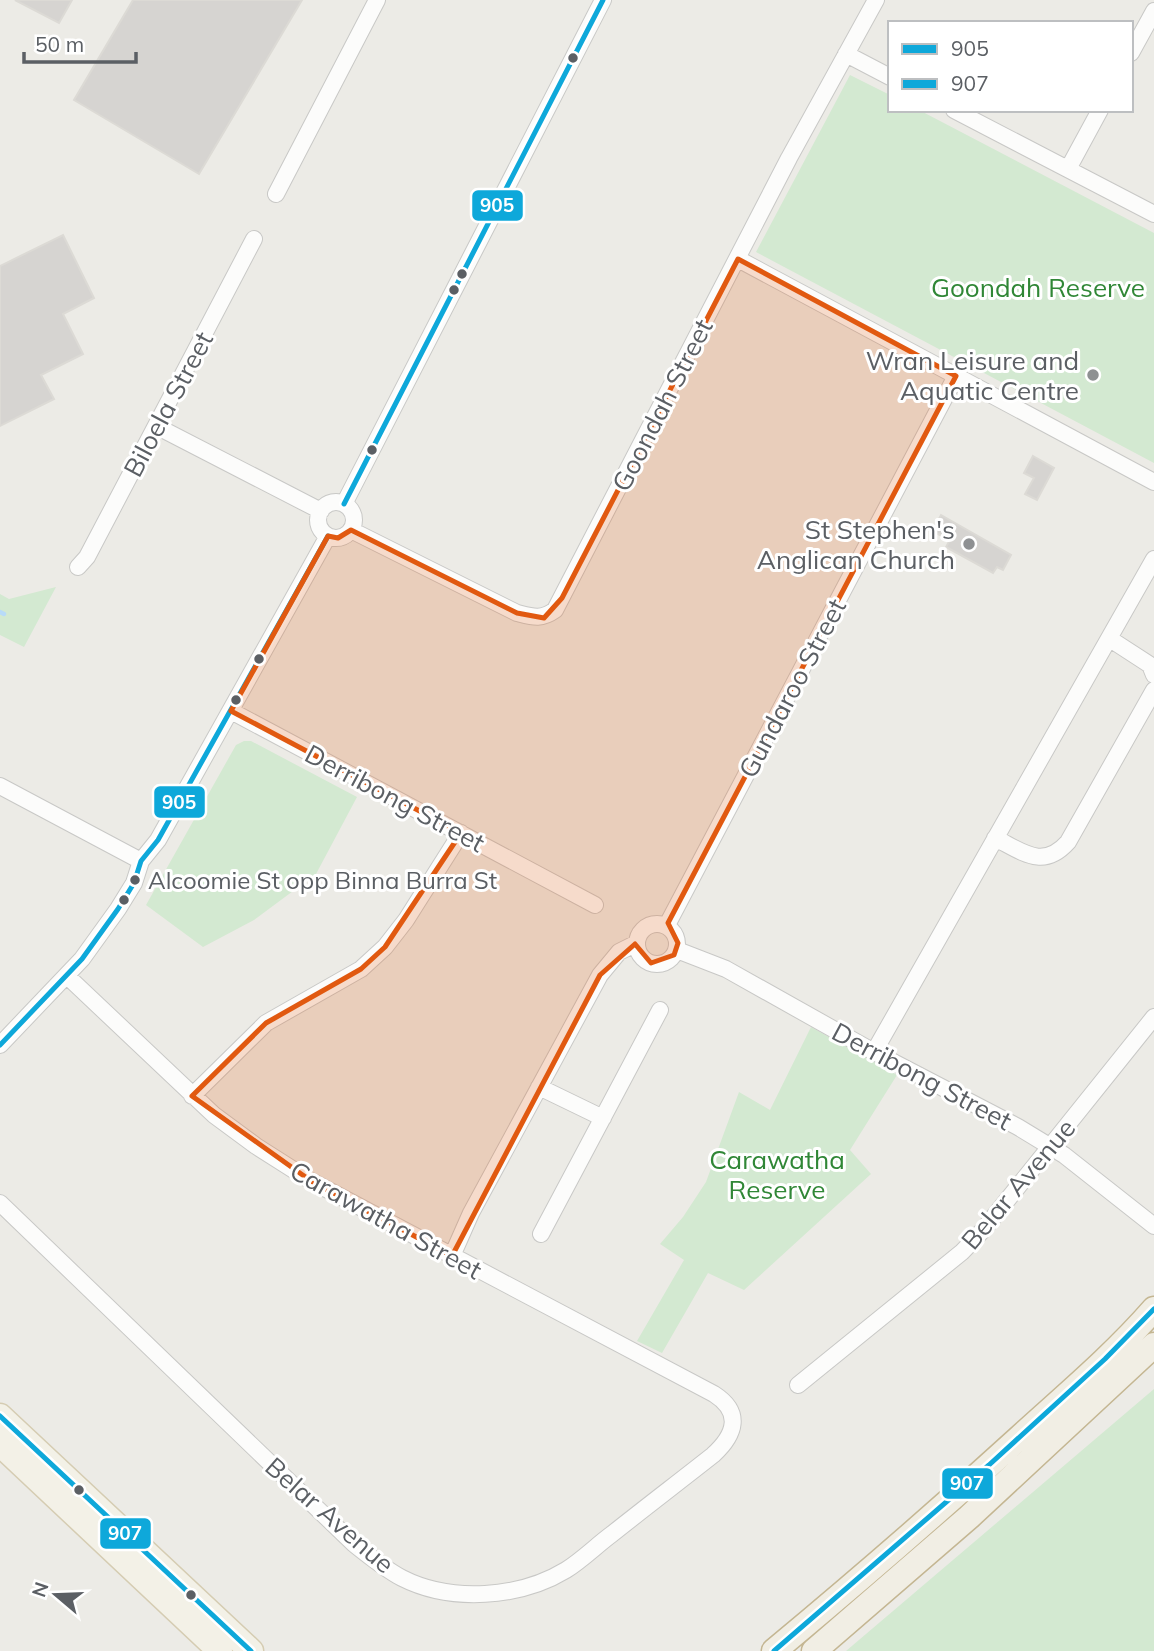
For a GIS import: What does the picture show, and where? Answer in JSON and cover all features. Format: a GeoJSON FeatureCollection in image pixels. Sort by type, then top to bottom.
{"type":"FeatureCollection","features":[{"type":"Feature","properties":{"kind":"highway"},"geometry":{"type":"LineString","coordinates":[[774,1651],[912,1535],[1087,1376],[1137,1329],[1154,1309]]}},
{"type":"Feature","properties":{"kind":"highway"},"geometry":{"type":"LineString","coordinates":[[814,1651],[979,1508],[1154,1345]]}},
{"type":"Feature","properties":{"kind":"main road"},"geometry":{"type":"LineString","coordinates":[[0,1416],[251,1651]]}},
{"type":"Feature","properties":{"kind":"main road"},"geometry":{"type":"LineString","coordinates":[[0,1444],[214,1649]]}},
{"type":"Feature","properties":{"kind":"street"},"geometry":{"type":"LineString","coordinates":[[276,194],[377,0]]}},
{"type":"Feature","properties":{"kind":"street"},"geometry":{"type":"LineString","coordinates":[[344,504],[603,0]]}},
{"type":"Feature","properties":{"kind":"street","name":"Goondah Street"},"geometry":{"type":"LineString","coordinates":[[351,530],[517,612],[544,618],[555,610],[789,158],[876,0]]}},
{"type":"Feature","properties":{"kind":"street"},"geometry":{"type":"LineString","coordinates":[[1133,49],[1154,11]]}},
{"type":"Feature","properties":{"kind":"street"},"geometry":{"type":"LineString","coordinates":[[846,54],[888,76]]}},
{"type":"Feature","properties":{"kind":"street"},"geometry":{"type":"LineString","coordinates":[[958,112],[1154,214]]}},
{"type":"Feature","properties":{"kind":"street"},"geometry":{"type":"LineString","coordinates":[[1068,169],[1099,112]]}},
{"type":"Feature","properties":{"kind":"street","name":"Biloela Street"},"geometry":{"type":"LineString","coordinates":[[78,567],[87,557],[254,239]]}},
{"type":"Feature","properties":{"kind":"street"},"geometry":{"type":"LineString","coordinates":[[738,259],[1154,482]]}},
{"type":"Feature","properties":{"kind":"street","name":"Gundaroo Street"},"geometry":{"type":"LineString","coordinates":[[667,925],[956,376]]}},
{"type":"Feature","properties":{"kind":"street"},"geometry":{"type":"LineString","coordinates":[[156,426],[321,511]]}},
{"type":"Feature","properties":{"kind":"street"},"geometry":{"type":"LineString","coordinates":[[328,504],[344,504],[352,512],[354,524],[351,530],[338,538],[328,536],[320,528],[321,511],[328,504]]}},
{"type":"Feature","properties":{"kind":"street"},"geometry":{"type":"LineString","coordinates":[[0,1045],[88,952],[118,909],[134,883],[141,861],[158,840],[328,536]]}},
{"type":"Feature","properties":{"kind":"street"},"geometry":{"type":"LineString","coordinates":[[874,1052],[1154,559]]}},
{"type":"Feature","properties":{"kind":"street"},"geometry":{"type":"LineString","coordinates":[[1110,639],[1150,665],[1154,675]]}},
{"type":"Feature","properties":{"kind":"street"},"geometry":{"type":"LineString","coordinates":[[995,838],[1034,856],[1047,858],[1059,852],[1068,842],[1154,690]]}},
{"type":"Feature","properties":{"kind":"street","name":"Derribong Street"},"geometry":{"type":"LineString","coordinates":[[231,711],[595,905]]}},
{"type":"Feature","properties":{"kind":"street"},"geometry":{"type":"LineString","coordinates":[[0,786],[141,861]]}},
{"type":"Feature","properties":{"kind":"street"},"geometry":{"type":"LineString","coordinates":[[192,1096],[266,1023],[349,976],[385,947],[406,920],[461,833]]}},
{"type":"Feature","properties":{"kind":"street"},"geometry":{"type":"LineString","coordinates":[[653,923],[667,925],[676,936],[677,950],[669,960],[651,963],[640,955],[637,943],[638,936],[647,926],[653,923]]}},
{"type":"Feature","properties":{"kind":"street"},"geometry":{"type":"LineString","coordinates":[[452,1256],[471,1213],[600,975],[619,952],[637,943]]}},
{"type":"Feature","properties":{"kind":"street","name":"Derribong Street"},"geometry":{"type":"LineString","coordinates":[[677,950],[726,969],[1051,1147],[1154,1226]]}},
{"type":"Feature","properties":{"kind":"street","name":"Carawatha Street"},"geometry":{"type":"LineString","coordinates":[[67,976],[192,1096],[256,1146],[312,1181],[714,1394],[725,1401],[734,1419]]}},
{"type":"Feature","properties":{"kind":"street"},"geometry":{"type":"LineString","coordinates":[[541,1234],[660,1010]]}},
{"type":"Feature","properties":{"kind":"street","name":"Belar Avenue"},"geometry":{"type":"LineString","coordinates":[[798,1385],[962,1252],[1051,1147],[1154,1017]]}},
{"type":"Feature","properties":{"kind":"street"},"geometry":{"type":"LineString","coordinates":[[539,1087],[603,1118]]}},
{"type":"Feature","properties":{"kind":"street","name":"Belar Avenue"},"geometry":{"type":"LineString","coordinates":[[0,1203],[354,1544],[403,1579],[435,1590],[467,1595],[499,1592],[531,1586],[566,1570],[713,1455],[727,1439],[734,1419]]}},
{"type":"Feature","properties":{"kind":"highlighted area"},"geometry":{"type":"Polygon","coordinates":[[[738,259],[956,376],[668,923],[678,943],[674,955],[651,963],[635,944],[600,975],[452,1256],[311,1181],[192,1096],[266,1023],[361,969],[385,947],[461,833],[231,711],[328,536],[338,538],[351,530],[517,613],[544,618],[562,598],[738,259]]]}},
{"type":"Feature","properties":{"kind":"green space","name":"Goondah Reserve"},"geometry":{"type":"Polygon","coordinates":[[[850,75],[888,94],[888,112],[923,112],[1154,233],[1154,463],[756,252],[850,75]]]}},
{"type":"Feature","properties":{"kind":"green space"},"geometry":{"type":"Polygon","coordinates":[[[56,587],[24,647],[0,635],[0,594],[9,599],[56,587]]]}},
{"type":"Feature","properties":{"kind":"green space"},"geometry":{"type":"Polygon","coordinates":[[[251,741],[357,797],[316,874],[254,920],[203,947],[146,905],[236,745],[251,741]]]}},
{"type":"Feature","properties":{"kind":"green space","name":"Carawatha Reserve"},"geometry":{"type":"Polygon","coordinates":[[[811,1027],[897,1075],[850,1150],[871,1174],[744,1290],[708,1273],[662,1353],[637,1341],[684,1260],[660,1244],[683,1217],[706,1182],[739,1092],[770,1110],[811,1027]]]}},
{"type":"Feature","properties":{"kind":"green space"},"geometry":{"type":"Polygon","coordinates":[[[1154,1389],[1154,1651],[846,1651],[1154,1389]]]}},
{"type":"Feature","properties":{"kind":"building"},"geometry":{"type":"Polygon","coordinates":[[[15,0],[72,0],[59,23],[15,0]]]}},
{"type":"Feature","properties":{"kind":"building"},"geometry":{"type":"Polygon","coordinates":[[[133,0],[302,0],[199,174],[74,100],[133,0]]]}},
{"type":"Feature","properties":{"kind":"building"},"geometry":{"type":"Polygon","coordinates":[[[63,235],[94,298],[63,314],[83,354],[41,375],[54,399],[0,426],[0,266],[63,235]]]}},
{"type":"Feature","properties":{"kind":"building"},"geometry":{"type":"Polygon","coordinates":[[[1033,456],[1054,468],[1037,500],[1025,494],[1034,478],[1024,473],[1033,456]]]}},
{"type":"Feature","properties":{"kind":"building","name":"St Stephen's Anglican Church"},"geometry":{"type":"Polygon","coordinates":[[[941,515],[1011,555],[1003,570],[997,567],[993,573],[946,547],[950,540],[932,531],[941,515]]]}},
{"type":"Feature","properties":{"kind":"waterway"},"geometry":{"type":"LineString","coordinates":[[0,612],[4,614]]}},
{"type":"Feature","properties":{"kind":"transit line","name":"905"},"geometry":{"type":"LineString","coordinates":[[344,504],[603,0]]}},
{"type":"Feature","properties":{"kind":"transit line","name":"905"},"geometry":{"type":"LineString","coordinates":[[0,1045],[82,959],[118,909],[134,883],[141,861],[158,840],[328,536]]}},
{"type":"Feature","properties":{"kind":"transit line","name":"907"},"geometry":{"type":"LineString","coordinates":[[774,1651],[989,1465],[1105,1359],[1154,1309]]}},
{"type":"Feature","properties":{"kind":"transit line","name":"907"},"geometry":{"type":"LineString","coordinates":[[0,1416],[251,1651]]}},
{"type":"Feature","properties":{"kind":"place","name":"Wran Leisure and Aquatic Centre"},"geometry":{"type":"Point","coordinates":[1093,375]}},
{"type":"Feature","properties":{"kind":"place","name":"St Stephen's Anglican Church"},"geometry":{"type":"Point","coordinates":[969,544]}},
{"type":"Feature","properties":{"kind":"place","name":"Alcoomie St opp Binna Burra St"},"geometry":{"type":"Point","coordinates":[135,880]}}]}
